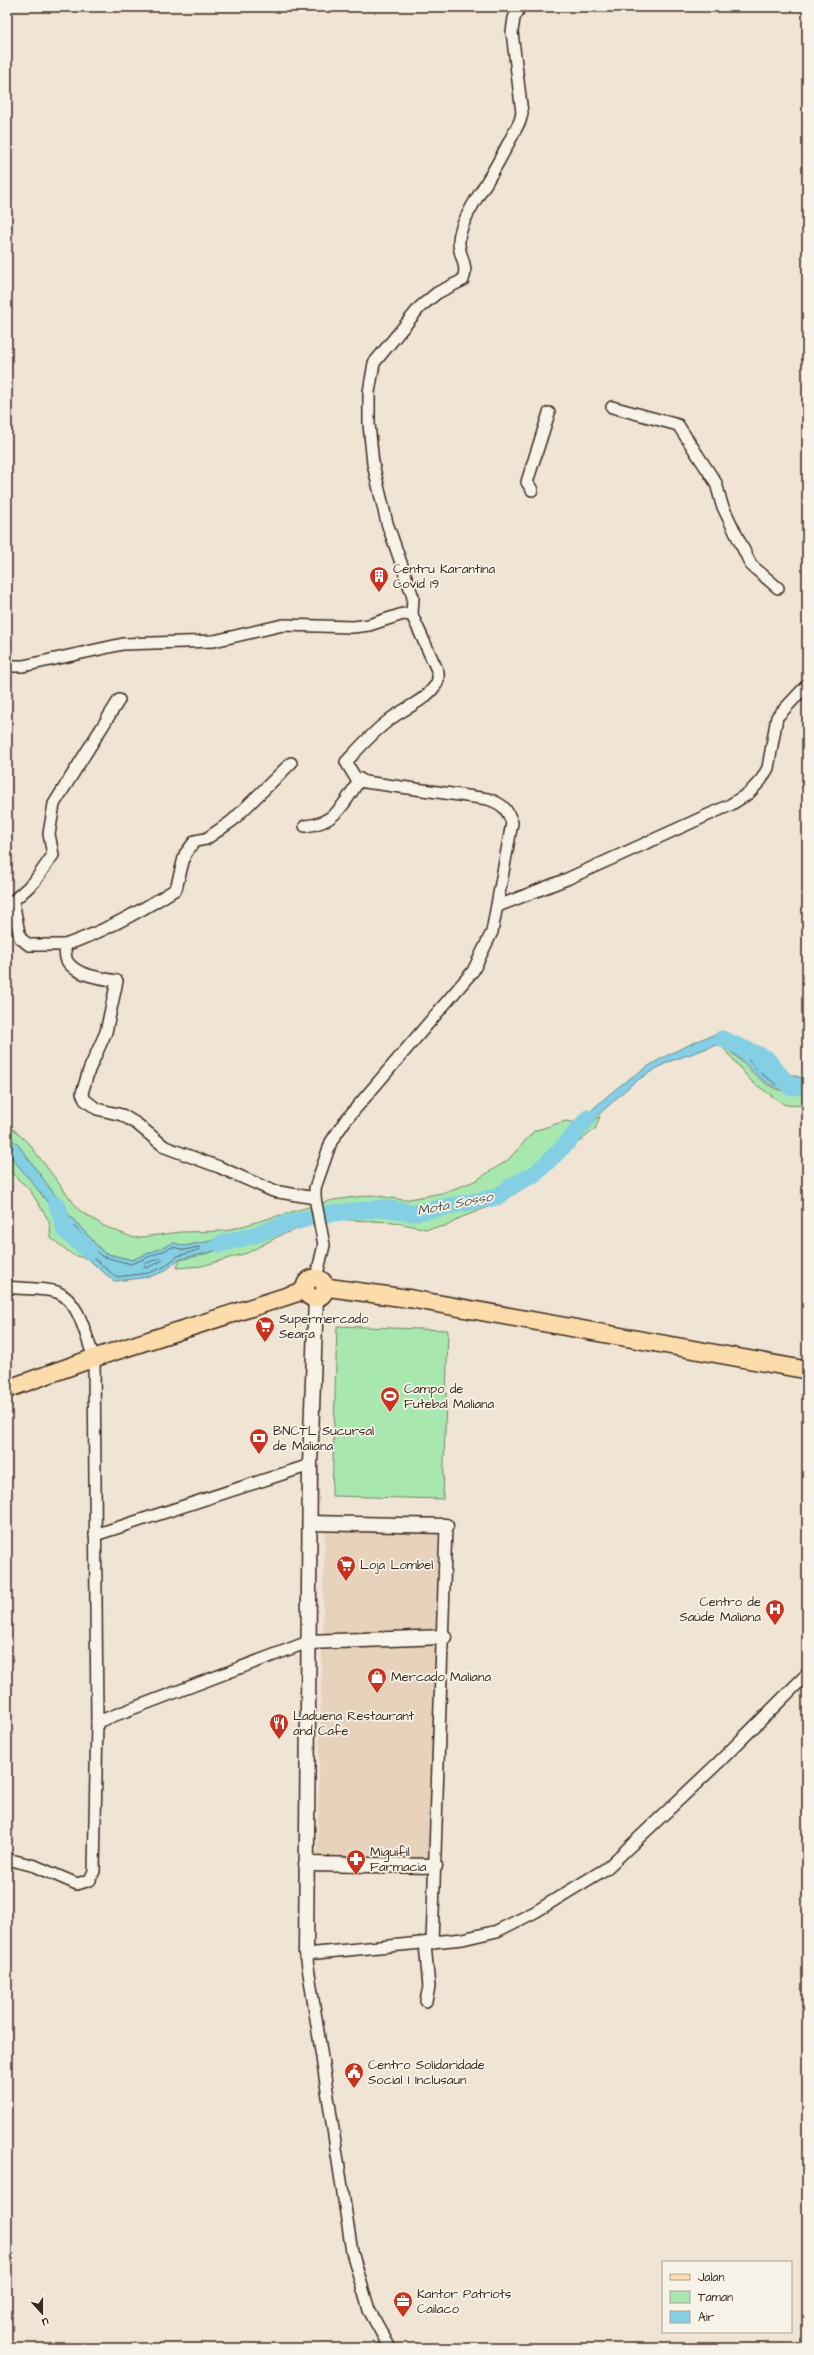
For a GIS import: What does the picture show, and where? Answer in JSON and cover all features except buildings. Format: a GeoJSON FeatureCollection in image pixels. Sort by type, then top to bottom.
{"type":"FeatureCollection","features":[{"type":"Feature","properties":{"kind":"main road"},"geometry":{"type":"LineString","coordinates":[[7,1389],[94,1358],[316,1288],[412,1299],[807,1370]]}},
{"type":"Feature","properties":{"kind":"street"},"geometry":{"type":"LineString","coordinates":[[390,2348],[369,2310],[352,2252],[306,1954],[310,1465],[316,1288],[324,1245],[315,1198],[318,1178],[332,1142],[345,1121],[473,971],[492,932],[498,906],[512,823],[508,810],[502,804],[488,799],[365,782],[360,779],[346,762],[372,734],[389,720],[428,694],[436,686],[439,679],[438,672],[412,615],[413,597],[387,523],[373,464],[369,424],[371,373],[374,363],[420,307],[437,293],[463,280],[466,272],[459,242],[461,235],[473,204],[503,153],[520,121],[522,112],[512,32],[514,18],[520,7]]}},
{"type":"Feature","properties":{"kind":"street"},"geometry":{"type":"LineString","coordinates":[[612,407],[678,425],[716,483],[722,505],[751,565],[778,588]]}},
{"type":"Feature","properties":{"kind":"street"},"geometry":{"type":"LineString","coordinates":[[532,490],[528,482],[549,413]]}},
{"type":"Feature","properties":{"kind":"street"},"geometry":{"type":"LineString","coordinates":[[7,666],[23,666],[123,644],[214,641],[283,625],[353,627],[369,625],[403,614],[412,615]]}},
{"type":"Feature","properties":{"kind":"street"},"geometry":{"type":"LineString","coordinates":[[498,906],[567,879],[730,805],[749,793],[761,780],[768,768],[777,717],[807,685]]}},
{"type":"Feature","properties":{"kind":"street"},"geometry":{"type":"LineString","coordinates":[[119,700],[54,804],[49,834],[53,854],[34,882],[13,901],[20,938],[29,945],[65,945],[86,938],[113,923],[137,914],[176,889],[185,854],[195,841],[206,839],[232,821],[291,763]]}},
{"type":"Feature","properties":{"kind":"street"},"geometry":{"type":"LineString","coordinates":[[305,826],[322,824],[332,818],[360,779]]}},
{"type":"Feature","properties":{"kind":"street"},"geometry":{"type":"LineString","coordinates":[[65,945],[67,961],[74,968],[88,974],[117,981],[106,1032],[89,1070],[82,1093],[85,1100],[97,1109],[122,1115],[137,1124],[166,1147],[219,1167],[273,1191],[315,1198]]}},
{"type":"Feature","properties":{"kind":"street"},"geometry":{"type":"LineString","coordinates":[[7,1287],[56,1292],[67,1299],[76,1310],[94,1358],[98,1722],[94,1871],[90,1880],[77,1884],[35,1866],[7,1859]]}},
{"type":"Feature","properties":{"kind":"street"},"geometry":{"type":"LineString","coordinates":[[95,1535],[310,1465]]}},
{"type":"Feature","properties":{"kind":"street"},"geometry":{"type":"LineString","coordinates":[[310,1523],[446,1526],[444,1637],[435,1866],[429,1944],[429,1987],[426,2001]]}},
{"type":"Feature","properties":{"kind":"street"},"geometry":{"type":"LineString","coordinates":[[98,1722],[308,1642],[444,1637]]}},
{"type":"Feature","properties":{"kind":"street"},"geometry":{"type":"LineString","coordinates":[[306,1954],[463,1940],[497,1931],[558,1899],[607,1868],[718,1763],[807,1674]]}},
{"type":"Feature","properties":{"kind":"street"},"geometry":{"type":"LineString","coordinates":[[306,1864],[435,1866]]}},
{"type":"Feature","properties":{"kind":"shaded area","name":"Mercado Maliana"},"geometry":{"type":"Polygon","coordinates":[[[325,1527],[438,1530],[430,1861],[317,1858],[325,1527]]]}},
{"type":"Feature","properties":{"kind":"green space"},"geometry":{"type":"Polygon","coordinates":[[[720,1044],[768,1085],[783,1091],[807,1091],[807,1106],[785,1105],[752,1082],[720,1044]]]}},
{"type":"Feature","properties":{"kind":"green space"},"geometry":{"type":"Polygon","coordinates":[[[600,1116],[595,1129],[554,1162],[542,1175],[506,1200],[460,1218],[447,1226],[426,1229],[393,1222],[329,1219],[283,1234],[247,1253],[202,1266],[177,1268],[180,1260],[205,1254],[231,1245],[244,1235],[184,1246],[174,1243],[132,1260],[104,1253],[71,1217],[19,1146],[7,1134],[7,1123],[30,1145],[79,1210],[104,1226],[134,1238],[181,1232],[225,1231],[333,1200],[371,1195],[404,1200],[442,1193],[475,1181],[508,1160],[534,1131],[565,1121],[578,1123],[561,1142],[582,1130],[600,1116]]]}},
{"type":"Feature","properties":{"kind":"green space"},"geometry":{"type":"Polygon","coordinates":[[[7,1152],[40,1192],[88,1259],[73,1255],[51,1238],[49,1221],[30,1190],[7,1169],[7,1152]]]}},
{"type":"Feature","properties":{"kind":"green space","name":"Campo de Futebal Maliana"},"geometry":{"type":"Polygon","coordinates":[[[337,1326],[448,1330],[443,1499],[332,1496],[337,1326]]]}},
{"type":"Feature","properties":{"kind":"water"},"geometry":{"type":"Polygon","coordinates":[[[720,1034],[734,1040],[746,1051],[771,1066],[792,1075],[807,1079],[807,1091],[791,1091],[778,1088],[768,1083],[731,1052],[719,1044],[668,1062],[647,1074],[632,1084],[582,1130],[560,1143],[573,1128],[601,1102],[630,1078],[662,1058],[680,1049],[704,1038],[720,1034]]]}},
{"type":"Feature","properties":{"kind":"water"},"geometry":{"type":"Polygon","coordinates":[[[7,1134],[19,1146],[71,1217],[104,1253],[132,1260],[174,1243],[184,1246],[244,1235],[231,1245],[215,1251],[179,1260],[160,1273],[141,1278],[114,1281],[88,1259],[40,1192],[7,1152],[7,1134]]]}},
{"type":"Feature","properties":{"kind":"waterway","name":"Mota Sosso"},"geometry":{"type":"LineString","coordinates":[[722,1039],[766,1058],[790,1087],[807,1086]]}},
{"type":"Feature","properties":{"kind":"waterway","name":"Mota Sosso"},"geometry":{"type":"LineString","coordinates":[[220,1244],[258,1234],[285,1224],[325,1214],[384,1208],[414,1213],[497,1197],[513,1185],[535,1174],[566,1144],[588,1118]]}},
{"type":"Feature","properties":{"kind":"waterway","name":"Mota Sosso"},"geometry":{"type":"LineString","coordinates":[[56,1204],[59,1209],[65,1231],[89,1251]]}},
{"type":"Feature","properties":{"kind":"place","name":"Centru Karantina Covid 19"},"geometry":{"type":"Point","coordinates":[379,593]}},
{"type":"Feature","properties":{"kind":"place","name":"Supermercado Seara"},"geometry":{"type":"Point","coordinates":[265,1343]}},
{"type":"Feature","properties":{"kind":"place","name":"Campo de Futebal Maliana"},"geometry":{"type":"Point","coordinates":[390,1413]}},
{"type":"Feature","properties":{"kind":"place","name":"BNCTL Sucursal de Maliana"},"geometry":{"type":"Point","coordinates":[259,1455]}},
{"type":"Feature","properties":{"kind":"place","name":"Loja Lombel"},"geometry":{"type":"Point","coordinates":[346,1582]}},
{"type":"Feature","properties":{"kind":"place","name":"Centro de Saúde Maliana"},"geometry":{"type":"Point","coordinates":[775,1626]}},
{"type":"Feature","properties":{"kind":"place","name":"Mercado Maliana"},"geometry":{"type":"Point","coordinates":[377,1694]}},
{"type":"Feature","properties":{"kind":"place","name":"Laduena Restaurant and Cafe"},"geometry":{"type":"Point","coordinates":[279,1740]}},
{"type":"Feature","properties":{"kind":"place","name":"Miguifil Farmacia"},"geometry":{"type":"Point","coordinates":[356,1876]}},
{"type":"Feature","properties":{"kind":"place","name":"Centro Solidaridade Social I Inclusaun"},"geometry":{"type":"Point","coordinates":[354,2089]}},
{"type":"Feature","properties":{"kind":"place","name":"Kantor Patriots Cailaco"},"geometry":{"type":"Point","coordinates":[403,2318]}}]}
